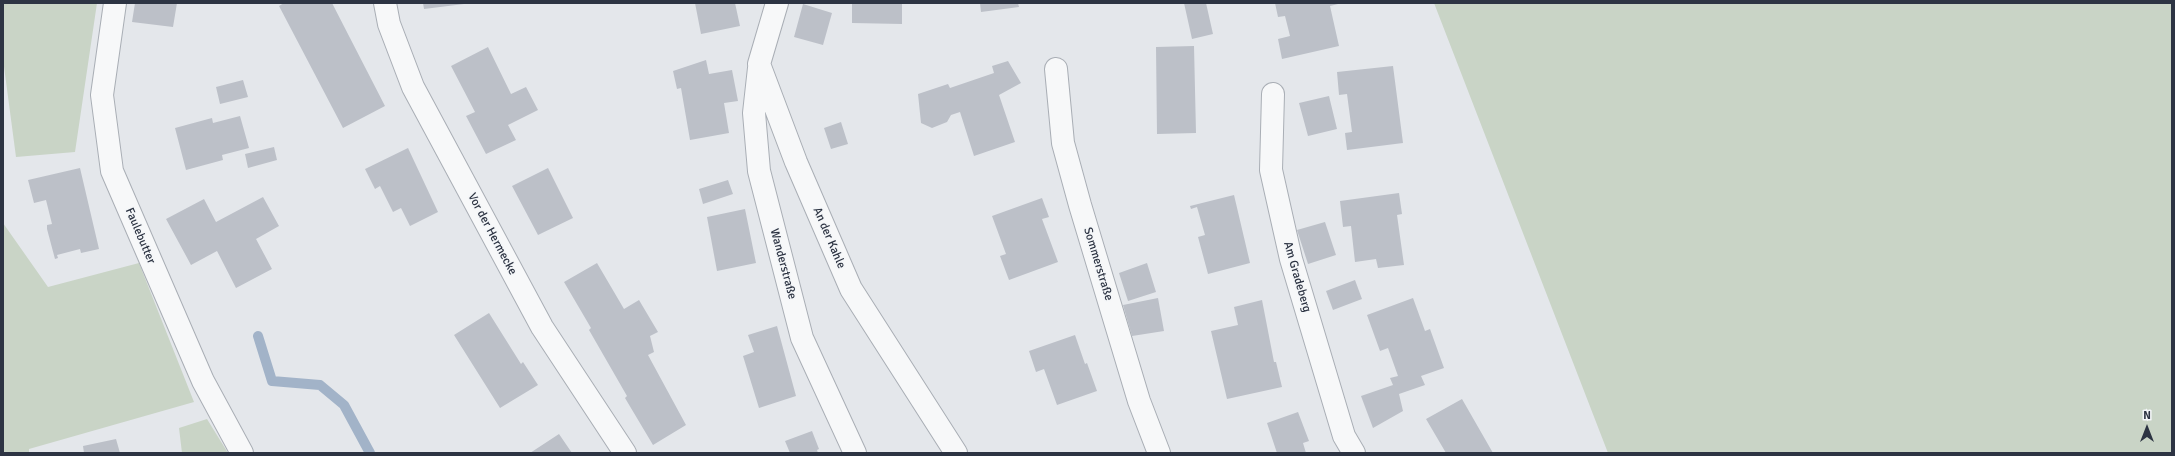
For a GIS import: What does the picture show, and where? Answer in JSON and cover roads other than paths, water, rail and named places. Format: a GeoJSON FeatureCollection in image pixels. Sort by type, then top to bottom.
{"type":"FeatureCollection","features":[{"type":"Feature","properties":{"kind":"street","name":"Faulebutter"},"geometry":{"type":"LineString","coordinates":[[115,3],[102,95],[112,171],[203,381],[242,453]]}},
{"type":"Feature","properties":{"kind":"street","name":"Vor der Hermecke"},"geometry":{"type":"LineString","coordinates":[[385,3],[389,24],[413,87],[542,327],[625,453]]}},
{"type":"Feature","properties":{"kind":"street"},"geometry":{"type":"LineString","coordinates":[[759,64],[776,3]]}},
{"type":"Feature","properties":{"kind":"street","name":"Wanderstraße"},"geometry":{"type":"LineString","coordinates":[[759,64],[754,113],[759,171],[802,338],[855,453]]}},
{"type":"Feature","properties":{"kind":"street","name":"An der Kahle"},"geometry":{"type":"LineString","coordinates":[[759,64],[796,162],[851,288],[956,453]]}},
{"type":"Feature","properties":{"kind":"street","name":"Sommerstraße"},"geometry":{"type":"LineString","coordinates":[[1056,70],[1063,143],[1139,401],[1159,453]]}},
{"type":"Feature","properties":{"kind":"street","name":"Am Gradeberg"},"geometry":{"type":"LineString","coordinates":[[1273,94],[1271,170],[1291,259],[1344,436],[1354,453]]}},
{"type":"Feature","properties":{"kind":"waterway"},"geometry":{"type":"LineString","coordinates":[[258,336],[272,381],[320,385],[344,405],[370,453]]}}]}
